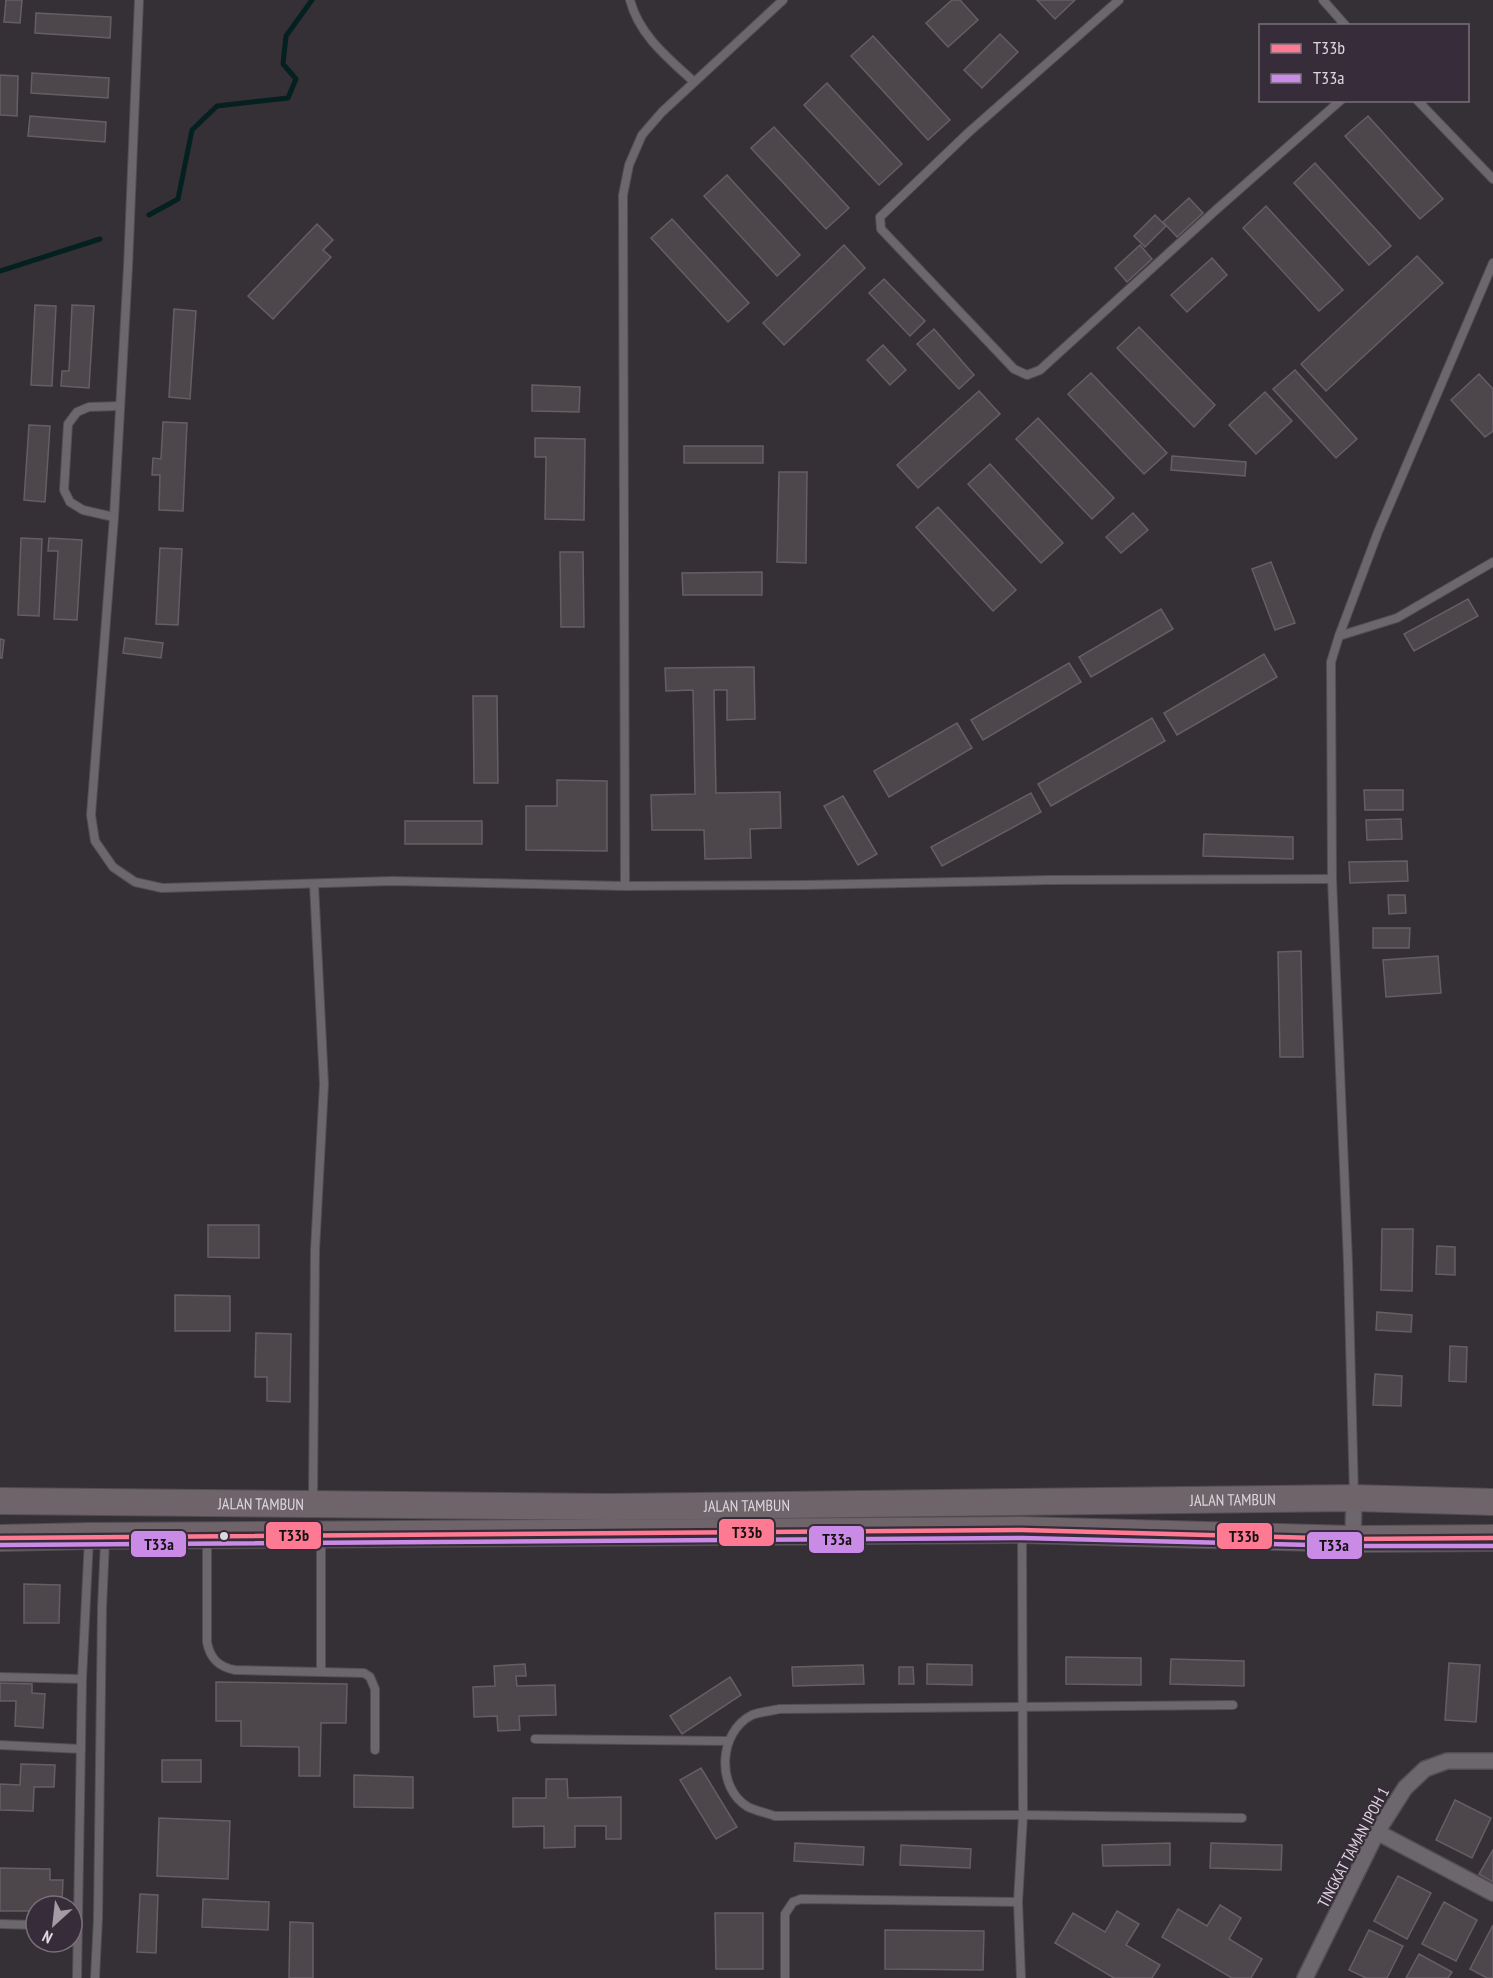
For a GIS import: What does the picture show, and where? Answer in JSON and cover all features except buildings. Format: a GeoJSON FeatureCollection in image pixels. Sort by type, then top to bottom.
{"type":"FeatureCollection","features":[{"type":"Feature","properties":{"kind":"main road","name":"JALAN TAMBUN"},"geometry":{"type":"LineString","coordinates":[[0,1502],[223,1502],[609,1507],[1354,1498],[1493,1503]]}},
{"type":"Feature","properties":{"kind":"main road"},"geometry":{"type":"LineString","coordinates":[[0,1514],[63,1516],[97,1534],[132,1517],[189,1512],[223,1502]]}},
{"type":"Feature","properties":{"kind":"main road","name":"JALAN TAMBUN"},"geometry":{"type":"LineString","coordinates":[[0,1538],[97,1534],[207,1536],[1022,1530],[1353,1539],[1493,1538]]}},
{"type":"Feature","properties":{"kind":"street"},"geometry":{"type":"LineString","coordinates":[[1353,1539],[1354,1498]]}},
{"type":"Feature","properties":{"kind":"street","name":"TINGKAT TAMAN IPOH 1"},"geometry":{"type":"LineString","coordinates":[[1305,1978],[1377,1832],[1405,1788],[1425,1769],[1447,1761],[1493,1761]]}},
{"type":"Feature","properties":{"kind":"street"},"geometry":{"type":"LineString","coordinates":[[1377,1832],[1493,1893]]}},
{"type":"Feature","properties":{"kind":"lane"},"geometry":{"type":"LineString","coordinates":[[630,0],[643,28],[658,48],[693,81]]}},
{"type":"Feature","properties":{"kind":"lane"},"geometry":{"type":"LineString","coordinates":[[625,886],[623,195],[629,165],[642,135],[693,81],[783,0]]}},
{"type":"Feature","properties":{"kind":"lane"},"geometry":{"type":"LineString","coordinates":[[1119,0],[969,132],[880,217],[881,229],[1014,369],[1027,375],[1040,370],[1339,102]]}},
{"type":"Feature","properties":{"kind":"lane"},"geometry":{"type":"LineString","coordinates":[[1323,0],[1344,24]]}},
{"type":"Feature","properties":{"kind":"lane"},"geometry":{"type":"LineString","coordinates":[[141,1],[114,517],[91,815],[95,841],[113,867],[135,882],[162,888],[392,881],[625,886],[1049,880],[1332,879]]}},
{"type":"Feature","properties":{"kind":"lane"},"geometry":{"type":"LineString","coordinates":[[1419,102],[1493,179]]}},
{"type":"Feature","properties":{"kind":"lane"},"geometry":{"type":"LineString","coordinates":[[1354,1498],[1348,1263],[1332,879],[1331,662],[1378,532],[1493,263]]}},
{"type":"Feature","properties":{"kind":"lane"},"geometry":{"type":"LineString","coordinates":[[114,517],[83,510],[70,502],[64,490],[64,479],[68,424],[77,412],[89,407],[120,406]]}},
{"type":"Feature","properties":{"kind":"lane"},"geometry":{"type":"LineString","coordinates":[[1339,636],[1397,618],[1493,562]]}},
{"type":"Feature","properties":{"kind":"lane"},"geometry":{"type":"LineString","coordinates":[[313,1503],[315,1250],[324,1084],[314,884]]}},
{"type":"Feature","properties":{"kind":"lane"},"geometry":{"type":"LineString","coordinates":[[1021,1978],[1018,1902],[1023,1815],[1022,1530]]}},
{"type":"Feature","properties":{"kind":"lane"},"geometry":{"type":"LineString","coordinates":[[76,1894],[82,1679],[97,1534]]}},
{"type":"Feature","properties":{"kind":"lane"},"geometry":{"type":"LineString","coordinates":[[95,1978],[97,1534]]}},
{"type":"Feature","properties":{"kind":"lane"},"geometry":{"type":"LineString","coordinates":[[321,1535],[321,1671]]}},
{"type":"Feature","properties":{"kind":"lane"},"geometry":{"type":"LineString","coordinates":[[207,1536],[207,1642],[213,1658],[219,1665],[235,1670],[357,1672],[370,1677],[375,1689],[375,1750]]}},
{"type":"Feature","properties":{"kind":"lane"},"geometry":{"type":"LineString","coordinates":[[0,1677],[82,1679]]}},
{"type":"Feature","properties":{"kind":"lane"},"geometry":{"type":"LineString","coordinates":[[1233,1705],[780,1709],[752,1715],[738,1727],[729,1741],[724,1762],[726,1778],[734,1793],[748,1806],[776,1816],[1023,1815],[1242,1818]]}},
{"type":"Feature","properties":{"kind":"lane"},"geometry":{"type":"LineString","coordinates":[[535,1739],[729,1741]]}},
{"type":"Feature","properties":{"kind":"lane"},"geometry":{"type":"LineString","coordinates":[[0,1745],[81,1749]]}},
{"type":"Feature","properties":{"kind":"lane"},"geometry":{"type":"LineString","coordinates":[[785,1978],[785,1914],[793,1902],[801,1899],[1018,1902]]}},
{"type":"Feature","properties":{"kind":"lane"},"geometry":{"type":"LineString","coordinates":[[0,1924],[24,1925]]}},
{"type":"Feature","properties":{"kind":"lane"},"geometry":{"type":"LineString","coordinates":[[76,1954],[77,1978]]}},
{"type":"Feature","properties":{"kind":"waterway"},"geometry":{"type":"LineString","coordinates":[[149,215],[178,199],[192,130],[217,106],[288,98],[296,79],[283,64],[286,36],[312,0]]}},
{"type":"Feature","properties":{"kind":"waterway"},"geometry":{"type":"LineString","coordinates":[[0,271],[100,239]]}},
{"type":"Feature","properties":{"kind":"transit line","name":"T33b"},"geometry":{"type":"LineString","coordinates":[[0,1538],[1022,1530],[1353,1539],[1493,1538]]}},
{"type":"Feature","properties":{"kind":"transit line","name":"T33a"},"geometry":{"type":"LineString","coordinates":[[0,1545],[1022,1538],[1353,1546],[1493,1546]]}}]}
